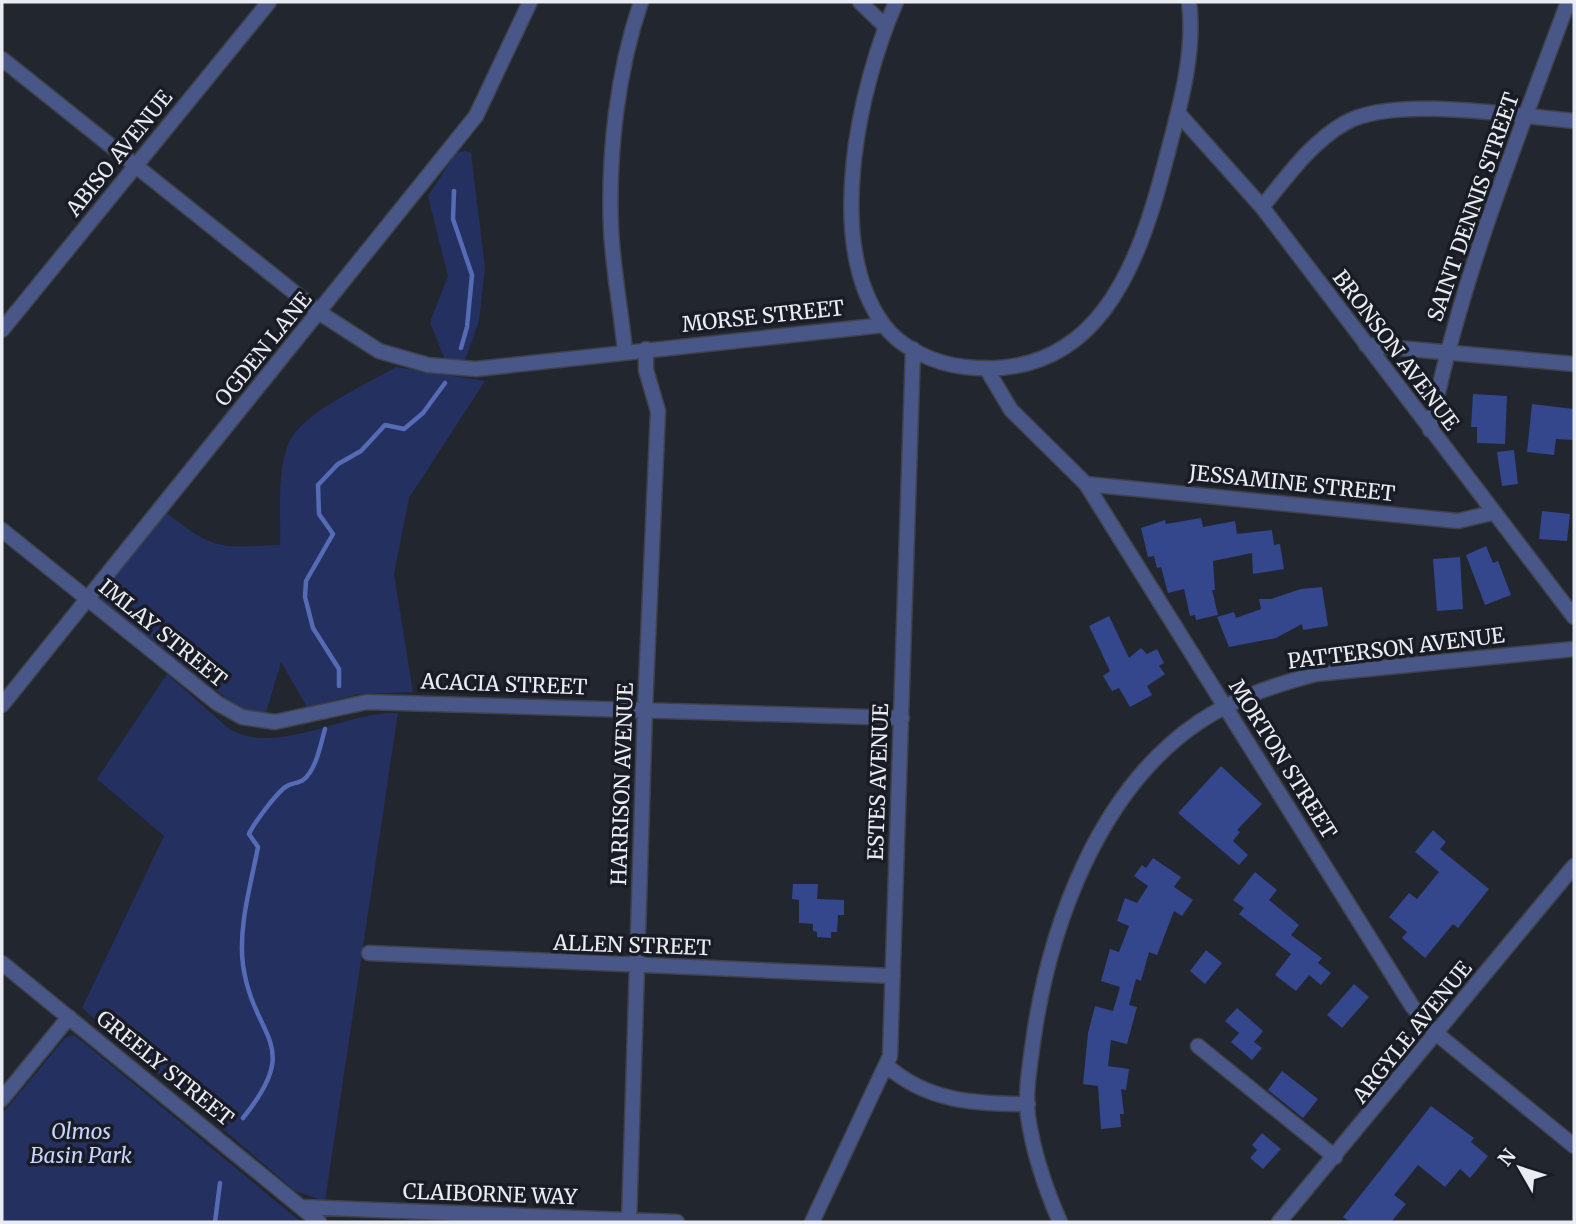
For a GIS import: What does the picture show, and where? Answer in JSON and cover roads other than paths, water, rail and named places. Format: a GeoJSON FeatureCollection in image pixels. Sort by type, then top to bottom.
{"type":"FeatureCollection","features":[{"type":"Feature","properties":{"kind":"street","name":"ABISO AVENUE"},"geometry":{"type":"LineString","coordinates":[[2,330],[269,2]]}},
{"type":"Feature","properties":{"kind":"street"},"geometry":{"type":"LineString","coordinates":[[2,59],[320,313],[379,351],[428,365],[477,369],[625,351],[611,230],[612,155],[622,80],[641,2]]}},
{"type":"Feature","properties":{"kind":"street"},"geometry":{"type":"LineString","coordinates":[[860,2],[885,26]]}},
{"type":"Feature","properties":{"kind":"street"},"geometry":{"type":"LineString","coordinates":[[896,2],[885,26],[865,98],[851,199],[860,266],[867,293],[884,325],[913,349],[944,364],[986,368],[1049,357],[1077,340],[1097,322],[1136,251],[1160,183],[1178,113],[1191,20],[1189,2]]}},
{"type":"Feature","properties":{"kind":"street","name":"SAINT DENNIS STREET"},"geometry":{"type":"LineString","coordinates":[[1430,430],[1445,353],[1525,117],[1568,2]]}},
{"type":"Feature","properties":{"kind":"street","name":"OGDEN LANE"},"geometry":{"type":"LineString","coordinates":[[2,705],[476,116],[528,3]]}},
{"type":"Feature","properties":{"kind":"street"},"geometry":{"type":"LineString","coordinates":[[1262,207],[1320,141],[1347,121],[1368,114],[1401,107],[1574,121]]}},
{"type":"Feature","properties":{"kind":"street","name":"BRONSON AVENUE"},"geometry":{"type":"LineString","coordinates":[[1178,113],[1262,207],[1492,513],[1574,617]]}},
{"type":"Feature","properties":{"kind":"street","name":"MORSE STREET"},"geometry":{"type":"LineString","coordinates":[[625,351],[884,325]]}},
{"type":"Feature","properties":{"kind":"street"},"geometry":{"type":"LineString","coordinates":[[1366,345],[1574,364]]}},
{"type":"Feature","properties":{"kind":"street","name":"HARRISON AVENUE"},"geometry":{"type":"LineString","coordinates":[[629,1221],[645,709],[658,411],[646,370],[646,349]]}},
{"type":"Feature","properties":{"kind":"street","name":"ESTES AVENUE"},"geometry":{"type":"LineString","coordinates":[[813,1222],[890,1056],[913,349]]}},
{"type":"Feature","properties":{"kind":"street","name":"MORTON STREET"},"geometry":{"type":"LineString","coordinates":[[986,368],[1011,410],[1086,484],[1412,1006],[1437,1034],[1574,1146]]}},
{"type":"Feature","properties":{"kind":"street","name":"JESSAMINE STREET"},"geometry":{"type":"LineString","coordinates":[[1086,484],[1458,521],[1492,513]]}},
{"type":"Feature","properties":{"kind":"street","name":"IMLAY STREET"},"geometry":{"type":"LineString","coordinates":[[2,530],[217,703],[242,718],[275,722],[316,714]]}},
{"type":"Feature","properties":{"kind":"street","name":"PATTERSON AVENUE"},"geometry":{"type":"LineString","coordinates":[[1060,1222],[1041,1166],[1028,1104],[1040,991],[1051,945],[1068,900],[1100,835],[1141,777],[1197,723],[1225,706],[1280,683],[1316,674],[1574,649]]}},
{"type":"Feature","properties":{"kind":"street","name":"ACACIA STREET"},"geometry":{"type":"LineString","coordinates":[[316,714],[367,702],[902,718]]}},
{"type":"Feature","properties":{"kind":"street","name":"ARGYLE AVENUE"},"geometry":{"type":"LineString","coordinates":[[1279,1222],[1574,866]]}},
{"type":"Feature","properties":{"kind":"street","name":"ALLEN STREET"},"geometry":{"type":"LineString","coordinates":[[369,953],[636,967],[893,976]]}},
{"type":"Feature","properties":{"kind":"street","name":"GREELY STREET"},"geometry":{"type":"LineString","coordinates":[[2,962],[319,1222]]}},
{"type":"Feature","properties":{"kind":"street"},"geometry":{"type":"LineString","coordinates":[[2,1099],[69,1017]]}},
{"type":"Feature","properties":{"kind":"street"},"geometry":{"type":"LineString","coordinates":[[1198,1046],[1335,1157]]}},
{"type":"Feature","properties":{"kind":"street"},"geometry":{"type":"LineString","coordinates":[[886,1065],[920,1090],[951,1099],[1028,1104]]}},
{"type":"Feature","properties":{"kind":"street","name":"CLAIBORNE WAY"},"geometry":{"type":"LineString","coordinates":[[301,1208],[677,1222]]}},
{"type":"Feature","properties":{"kind":"waterway"},"geometry":{"type":"LineString","coordinates":[[454,191],[453,219],[472,275],[467,327],[461,348]]}},
{"type":"Feature","properties":{"kind":"waterway"},"geometry":{"type":"LineString","coordinates":[[339,686],[339,669],[313,628],[305,597],[306,581],[333,534],[319,514],[318,485],[338,464],[361,451],[385,425],[404,429],[423,413],[445,383]]}},
{"type":"Feature","properties":{"kind":"waterway"},"geometry":{"type":"LineString","coordinates":[[243,1118],[261,1093],[270,1073],[273,1056],[249,990],[243,965],[242,936],[258,847],[249,834],[266,808],[283,789],[308,776],[325,729]]}},
{"type":"Feature","properties":{"kind":"waterway"},"geometry":{"type":"LineString","coordinates":[[215,1222],[220,1183]]}},
{"type":"Feature","properties":{"kind":"park label","name":"Olmos Basin Park"},"geometry":{"type":"Point","coordinates":[81,1143]}}]}
